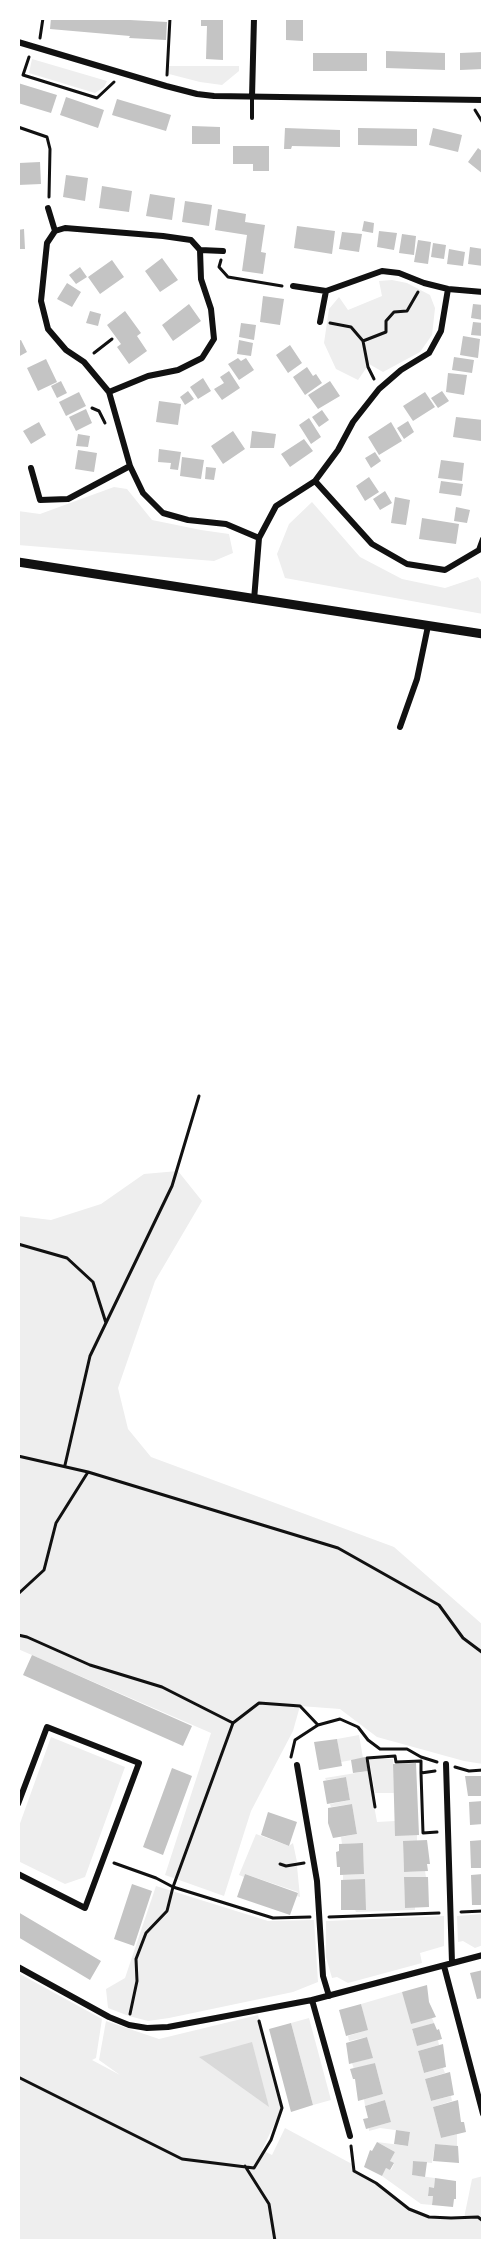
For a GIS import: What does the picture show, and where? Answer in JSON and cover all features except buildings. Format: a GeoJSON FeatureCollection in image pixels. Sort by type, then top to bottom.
{"type":"FeatureCollection","features":[{"type":"Feature","properties":{"kind":"street"},"geometry":{"type":"LineString","coordinates":[[252,97],[254,18]]}},
{"type":"Feature","properties":{"kind":"street"},"geometry":{"type":"LineString","coordinates":[[18,42],[197,94],[252,97],[483,100]]}},
{"type":"Feature","properties":{"kind":"street"},"geometry":{"type":"LineString","coordinates":[[48,208],[55,231]]}},
{"type":"Feature","properties":{"kind":"street"},"geometry":{"type":"LineString","coordinates":[[109,392],[148,376],[178,370],[202,358],[214,339],[212,309],[201,279],[200,250],[191,240],[65,228],[55,231],[46,243],[41,301],[48,328],[66,350],[84,362],[109,392],[130,466],[144,493],[163,513],[188,520],[226,524],[259,538]]}},
{"type":"Feature","properties":{"kind":"street"},"geometry":{"type":"LineString","coordinates":[[200,250],[223,251]]}},
{"type":"Feature","properties":{"kind":"street"},"geometry":{"type":"LineString","coordinates":[[293,285],[326,291],[382,271],[399,273],[448,289],[483,292]]}},
{"type":"Feature","properties":{"kind":"street"},"geometry":{"type":"LineString","coordinates":[[254,600],[259,538],[276,506],[315,481],[338,450],[353,422],[380,389],[401,370],[429,353],[441,331],[448,289]]}},
{"type":"Feature","properties":{"kind":"street"},"geometry":{"type":"LineString","coordinates":[[320,322],[326,291]]}},
{"type":"Feature","properties":{"kind":"street"},"geometry":{"type":"LineString","coordinates":[[31,468],[40,500],[68,499],[130,466]]}},
{"type":"Feature","properties":{"kind":"street"},"geometry":{"type":"LineString","coordinates":[[315,481],[372,544],[406,564],[445,570],[481,553],[483,539]]}},
{"type":"Feature","properties":{"kind":"street"},"geometry":{"type":"LineString","coordinates":[[18,562],[483,634]]}},
{"type":"Feature","properties":{"kind":"street"},"geometry":{"type":"LineString","coordinates":[[400,727],[417,679],[428,626]]}},
{"type":"Feature","properties":{"kind":"street"},"geometry":{"type":"LineString","coordinates":[[18,1804],[47,1727],[139,1763],[85,1908],[18,1874]]}},
{"type":"Feature","properties":{"kind":"street"},"geometry":{"type":"LineString","coordinates":[[297,1765],[317,1881],[323,1976],[329,1996]]}},
{"type":"Feature","properties":{"kind":"street"},"geometry":{"type":"LineString","coordinates":[[446,1767],[452,1963]]}},
{"type":"Feature","properties":{"kind":"street"},"geometry":{"type":"LineString","coordinates":[[18,1967],[129,2025],[147,2028],[168,2027],[312,2000],[483,1955]]}},
{"type":"Feature","properties":{"kind":"street"},"geometry":{"type":"LineString","coordinates":[[444,1966],[483,2114]]}},
{"type":"Feature","properties":{"kind":"street"},"geometry":{"type":"LineString","coordinates":[[312,2000],[350,2136]]}},
{"type":"Feature","properties":{"kind":"lane"},"geometry":{"type":"LineString","coordinates":[[252,97],[252,118]]}},
{"type":"Feature","properties":{"kind":"path"},"geometry":{"type":"LineString","coordinates":[[43,18],[40,37],[23,75],[97,98],[124,72]]}},
{"type":"Feature","properties":{"kind":"path"},"geometry":{"type":"LineString","coordinates":[[166,86],[170,18]]}},
{"type":"Feature","properties":{"kind":"path"},"geometry":{"type":"LineString","coordinates":[[18,127],[47,137],[50,149],[48,208]]}},
{"type":"Feature","properties":{"kind":"path"},"geometry":{"type":"LineString","coordinates":[[223,251],[219,267],[228,277],[278,286],[293,285]]}},
{"type":"Feature","properties":{"kind":"path"},"geometry":{"type":"LineString","coordinates":[[363,341],[386,332],[386,321],[394,312],[407,311],[424,283]]}},
{"type":"Feature","properties":{"kind":"path"},"geometry":{"type":"LineString","coordinates":[[320,322],[351,327],[363,341],[368,367],[380,389]]}},
{"type":"Feature","properties":{"kind":"path"},"geometry":{"type":"LineString","coordinates":[[94,353],[112,339]]}},
{"type":"Feature","properties":{"kind":"path"},"geometry":{"type":"LineString","coordinates":[[92,408],[99,411],[108,429]]}},
{"type":"Feature","properties":{"kind":"path"},"geometry":{"type":"LineString","coordinates":[[65,1465],[90,1356],[172,1186],[199,1096]]}},
{"type":"Feature","properties":{"kind":"path"},"geometry":{"type":"LineString","coordinates":[[18,1244],[67,1258],[93,1282],[106,1323]]}},
{"type":"Feature","properties":{"kind":"path"},"geometry":{"type":"LineString","coordinates":[[18,1456],[65,1465],[338,1548],[439,1605],[463,1638],[483,1653]]}},
{"type":"Feature","properties":{"kind":"path"},"geometry":{"type":"LineString","coordinates":[[18,1594],[44,1570],[56,1523],[88,1472]]}},
{"type":"Feature","properties":{"kind":"path"},"geometry":{"type":"LineString","coordinates":[[18,1635],[90,1665],[162,1687],[233,1723]]}},
{"type":"Feature","properties":{"kind":"path"},"geometry":{"type":"LineString","coordinates":[[129,2025],[136,1981],[136,1959],[146,1933],[167,1911],[173,1887],[233,1723],[259,1703],[300,1706],[318,1725]]}},
{"type":"Feature","properties":{"kind":"path"},"geometry":{"type":"LineString","coordinates":[[297,1765],[289,1764],[295,1740],[318,1725],[340,1719],[358,1726],[368,1740],[380,1749],[407,1749],[446,1767],[470,1771],[483,1770]]}},
{"type":"Feature","properties":{"kind":"path"},"geometry":{"type":"LineString","coordinates":[[375,1807],[367,1758],[395,1756],[396,1762],[421,1761],[423,1833],[448,1832]]}},
{"type":"Feature","properties":{"kind":"path"},"geometry":{"type":"LineString","coordinates":[[422,1773],[446,1767]]}},
{"type":"Feature","properties":{"kind":"path"},"geometry":{"type":"LineString","coordinates":[[103,1859],[156,1878],[173,1887],[273,1918],[483,1911]]}},
{"type":"Feature","properties":{"kind":"path"},"geometry":{"type":"LineString","coordinates":[[280,1864],[286,1866],[314,1861]]}},
{"type":"Feature","properties":{"kind":"path"},"geometry":{"type":"LineString","coordinates":[[18,2077],[182,2159],[254,2168],[271,2140],[282,2108],[257,2010]]}},
{"type":"Feature","properties":{"kind":"path"},"geometry":{"type":"LineString","coordinates":[[350,2136],[354,2171],[376,2183],[409,2209],[429,2217],[478,2217],[483,2221]]}},
{"type":"Feature","properties":{"kind":"path"},"geometry":{"type":"LineString","coordinates":[[244,2166],[268,2204],[275,2241]]}},
{"type":"Feature","properties":{"kind":"shaded area"},"geometry":{"type":"Polygon","coordinates":[[[32,59],[107,81],[104,87],[95,93],[29,73],[32,59]]]}},
{"type":"Feature","properties":{"kind":"shaded area"},"geometry":{"type":"Polygon","coordinates":[[[169,66],[239,66],[239,71],[222,85],[169,74],[169,66]]]}},
{"type":"Feature","properties":{"kind":"shaded area"},"geometry":{"type":"Polygon","coordinates":[[[392,280],[407,283],[430,295],[435,308],[432,335],[420,352],[383,372],[369,364],[358,380],[336,369],[324,343],[329,309],[339,297],[348,310],[382,296],[379,281],[392,280]]]}},
{"type":"Feature","properties":{"kind":"shaded area"},"geometry":{"type":"Polygon","coordinates":[[[114,487],[127,489],[152,520],[229,534],[233,553],[214,561],[18,545],[18,511],[40,514],[114,487]]]}},
{"type":"Feature","properties":{"kind":"shaded area"},"geometry":{"type":"Polygon","coordinates":[[[312,502],[360,557],[402,579],[445,588],[478,577],[483,585],[483,614],[285,578],[277,554],[289,524],[312,502]]]}},
{"type":"Feature","properties":{"kind":"shaded area"},"geometry":{"type":"Polygon","coordinates":[[[178,1171],[202,1201],[155,1281],[118,1388],[128,1429],[151,1457],[394,1547],[483,1625],[483,1764],[377,1737],[340,1709],[300,1706],[293,1731],[251,1811],[224,1896],[165,1875],[211,1733],[18,1649],[18,1216],[51,1220],[101,1204],[144,1174],[178,1171]]]}},
{"type":"Feature","properties":{"kind":"shaded area"},"geometry":{"type":"Polygon","coordinates":[[[359,1735],[363,1758],[341,1762],[337,1739],[359,1735]]]}},
{"type":"Feature","properties":{"kind":"shaded area"},"geometry":{"type":"Polygon","coordinates":[[[51,1737],[125,1767],[85,1877],[65,1884],[18,1861],[18,1829],[51,1737]]]}},
{"type":"Feature","properties":{"kind":"shaded area"},"geometry":{"type":"Polygon","coordinates":[[[369,1759],[393,1759],[394,1793],[375,1793],[369,1759]]]}},
{"type":"Feature","properties":{"kind":"shaded area"},"geometry":{"type":"Polygon","coordinates":[[[368,1771],[377,1822],[395,1821],[417,1835],[417,1841],[403,1842],[404,1872],[425,1871],[426,1877],[404,1878],[405,1907],[415,1907],[415,1910],[356,1912],[343,1880],[343,1875],[364,1874],[363,1843],[342,1844],[341,1837],[357,1834],[352,1804],[331,1807],[330,1804],[350,1800],[346,1777],[326,1780],[325,1778],[368,1771]]]}},
{"type":"Feature","properties":{"kind":"shaded area"},"geometry":{"type":"Polygon","coordinates":[[[256,1834],[289,1846],[293,1843],[297,1862],[286,1865],[279,1862],[278,1865],[297,1866],[300,1897],[297,1896],[298,1892],[245,1874],[244,1877],[239,1875],[256,1834]]]}},
{"type":"Feature","properties":{"kind":"shaded area"},"geometry":{"type":"Polygon","coordinates":[[[156,1886],[268,1921],[314,1920],[318,1982],[293,1992],[148,2021],[108,2008],[106,1989],[125,1978],[156,1886]]]}},
{"type":"Feature","properties":{"kind":"shaded area"},"geometry":{"type":"Polygon","coordinates":[[[483,1914],[483,1945],[475,1948],[463,1941],[458,1942],[457,1916],[483,1914]]]}},
{"type":"Feature","properties":{"kind":"shaded area"},"geometry":{"type":"Polygon","coordinates":[[[444,1916],[444,1946],[420,1953],[422,1963],[348,1983],[337,1977],[332,1978],[326,1957],[326,1921],[444,1916]]]}},
{"type":"Feature","properties":{"kind":"shaded area"},"geometry":{"type":"Polygon","coordinates":[[[18,1973],[102,2019],[96,2058],[92,2060],[120,2075],[99,2060],[106,2021],[159,2039],[258,2015],[282,2108],[262,2150],[272,2155],[285,2128],[352,2164],[355,2171],[376,2183],[409,2209],[429,2217],[464,2218],[472,2179],[483,2176],[483,2241],[18,2241],[18,1973]]]}},
{"type":"Feature","properties":{"kind":"shaded area"},"geometry":{"type":"Polygon","coordinates":[[[402,1992],[432,2018],[434,2023],[412,2030],[417,2045],[438,2040],[439,2045],[418,2051],[424,2073],[443,2068],[445,2073],[425,2079],[431,2101],[451,2096],[452,2101],[433,2107],[441,2138],[457,2134],[457,2146],[435,2144],[432,2163],[413,2161],[412,2175],[435,2178],[434,2188],[429,2188],[428,2195],[433,2196],[432,2205],[421,2204],[382,2176],[386,2168],[391,2170],[394,2164],[390,2161],[395,2152],[377,2142],[408,2146],[410,2132],[380,2128],[369,2131],[369,2128],[391,2122],[385,2100],[365,2106],[364,2099],[383,2094],[375,2063],[354,2069],[352,2063],[372,2058],[367,2037],[349,2041],[348,2036],[367,2030],[361,2004],[402,1992]]]}},
{"type":"Feature","properties":{"kind":"shaded area"},"geometry":{"type":"Polygon","coordinates":[[[309,2018],[331,2100],[313,2105],[291,2023],[309,2018]]]}},
{"type":"Feature","properties":{"kind":"shaded area"},"geometry":{"type":"Polygon","coordinates":[[[252,2042],[269,2107],[199,2057],[252,2042]]]}}]}
